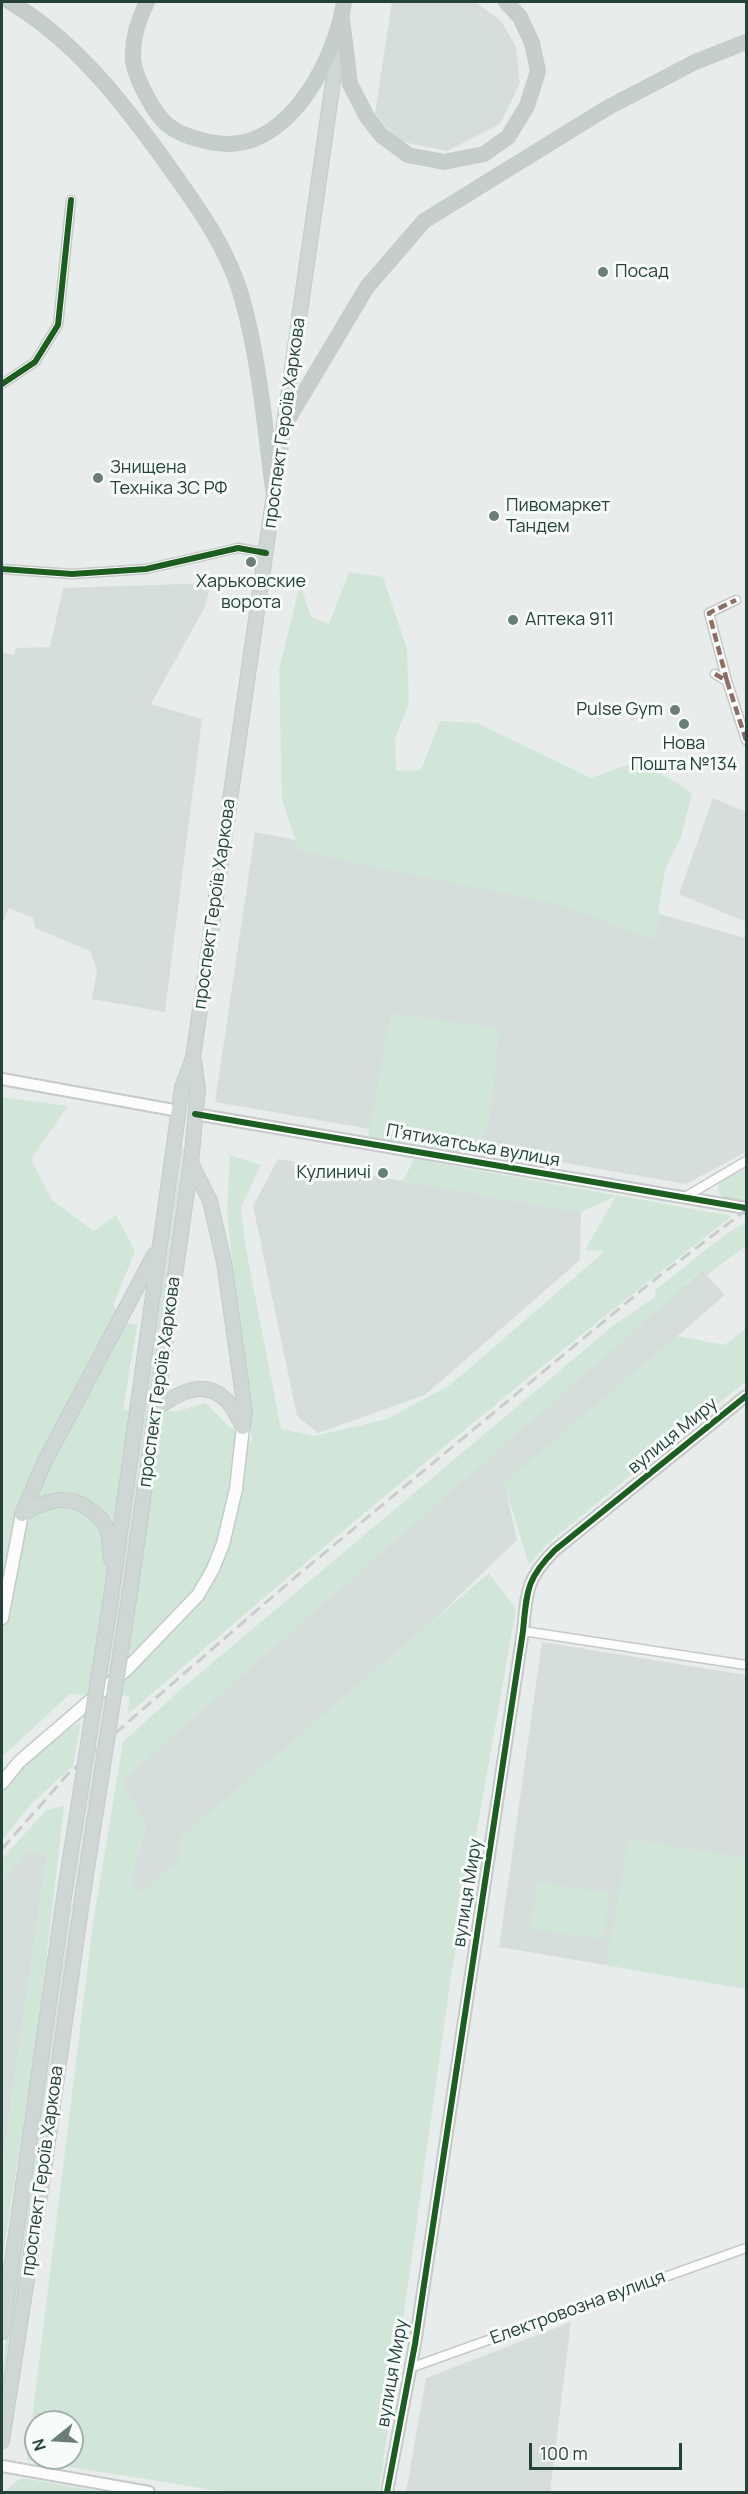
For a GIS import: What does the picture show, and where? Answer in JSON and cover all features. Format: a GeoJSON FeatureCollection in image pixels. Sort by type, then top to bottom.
{"type":"FeatureCollection","features":[{"type":"Feature","properties":{"kind":"highway"},"geometry":{"type":"LineString","coordinates":[[10,2],[30,13],[57,35],[107,86],[197,205],[217,238],[232,269],[250,331],[274,496]]}},
{"type":"Feature","properties":{"kind":"highway"},"geometry":{"type":"LineString","coordinates":[[147,2],[136,25],[133,60],[147,98],[168,126],[204,142],[231,144],[248,140],[279,126],[301,105],[322,68],[342,19]]}},
{"type":"Feature","properties":{"kind":"highway","name":"проспект Героїв Харкова"},"geometry":{"type":"LineString","coordinates":[[342,19],[344,2]]}},
{"type":"Feature","properties":{"kind":"highway"},"geometry":{"type":"LineString","coordinates":[[342,19],[350,84],[367,117],[382,136],[408,155],[444,162],[484,154],[508,137],[526,106],[538,71],[532,43],[520,17],[506,2]]}},
{"type":"Feature","properties":{"kind":"highway"},"geometry":{"type":"LineString","coordinates":[[284,426],[366,287],[424,221],[518,160],[607,108],[695,62],[747,42]]}},
{"type":"Feature","properties":{"kind":"main road","name":"проспект Героїв Харкова"},"geometry":{"type":"LineString","coordinates":[[2,2332],[64,1897],[114,1577],[158,1247],[182,1087],[193,1058],[342,19]]}},
{"type":"Feature","properties":{"kind":"main road","name":"проспект Героїв Харкова"},"geometry":{"type":"LineString","coordinates":[[2,2441],[129,1599],[191,1163],[198,1089],[193,1058]]}},
{"type":"Feature","properties":{"kind":"main road","name":"П’ятихатська вулиця"},"geometry":{"type":"LineString","coordinates":[[179,1111],[195,1114]]}},
{"type":"Feature","properties":{"kind":"main road"},"geometry":{"type":"LineString","coordinates":[[2,1783],[19,1762],[127,1669],[198,1595],[213,1569],[223,1544],[236,1489],[245,1411],[224,1262],[210,1201],[191,1163]]}},
{"type":"Feature","properties":{"kind":"main road"},"geometry":{"type":"LineString","coordinates":[[2,1617],[22,1514],[45,1461],[158,1247]]}},
{"type":"Feature","properties":{"kind":"main road"},"geometry":{"type":"LineString","coordinates":[[157,1408],[190,1389],[208,1390],[226,1400],[243,1427]]}},
{"type":"Feature","properties":{"kind":"main road"},"geometry":{"type":"LineString","coordinates":[[22,1514],[38,1505],[55,1500],[79,1501],[102,1520],[107,1531],[114,1577]]}},
{"type":"Feature","properties":{"kind":"street"},"geometry":{"type":"LineString","coordinates":[[2,384],[35,362],[58,325],[71,200]]}},
{"type":"Feature","properties":{"kind":"street"},"geometry":{"type":"LineString","coordinates":[[2,569],[72,574],[146,569],[238,548],[266,552]]}},
{"type":"Feature","properties":{"kind":"street"},"geometry":{"type":"LineString","coordinates":[[736,600],[709,613],[727,681],[747,740]]}},
{"type":"Feature","properties":{"kind":"street"},"geometry":{"type":"LineString","coordinates":[[715,674],[727,681]]}},
{"type":"Feature","properties":{"kind":"street","name":"П’ятихатська вулиця"},"geometry":{"type":"LineString","coordinates":[[2,1079],[179,1111]]}},
{"type":"Feature","properties":{"kind":"street","name":"П’ятихатська вулиця"},"geometry":{"type":"LineString","coordinates":[[195,1114],[747,1208]]}},
{"type":"Feature","properties":{"kind":"street"},"geometry":{"type":"LineString","coordinates":[[685,1197],[747,1161]]}},
{"type":"Feature","properties":{"kind":"street","name":"вулиця Миру"},"geometry":{"type":"LineString","coordinates":[[387,2493],[410,2368],[523,1631],[527,1589],[544,1562],[555,1550],[747,1396]]}},
{"type":"Feature","properties":{"kind":"street"},"geometry":{"type":"LineString","coordinates":[[523,1631],[747,1665]]}},
{"type":"Feature","properties":{"kind":"street","name":"Електровозна вулиця"},"geometry":{"type":"LineString","coordinates":[[410,2368],[747,2248]]}},
{"type":"Feature","properties":{"kind":"street"},"geometry":{"type":"LineString","coordinates":[[2,2466],[147,2492]]}},
{"type":"Feature","properties":{"kind":"shaded area"},"geometry":{"type":"Polygon","coordinates":[[[392,2],[476,2],[502,22],[516,47],[520,83],[500,124],[447,151],[398,141],[375,113],[392,2]]]}},
{"type":"Feature","properties":{"kind":"shaded area"},"geometry":{"type":"Polygon","coordinates":[[[211,583],[205,607],[151,704],[202,719],[165,1012],[92,999],[97,970],[90,951],[35,928],[33,918],[9,908],[2,924],[2,652],[14,655],[16,648],[50,647],[63,588],[211,583]]]}},
{"type":"Feature","properties":{"kind":"shaded area"},"geometry":{"type":"Polygon","coordinates":[[[713,798],[746,812],[746,922],[679,894],[713,798]]]}},
{"type":"Feature","properties":{"kind":"shaded area"},"geometry":{"type":"Polygon","coordinates":[[[255,832],[634,907],[746,938],[746,1152],[686,1184],[215,1102],[255,832]]]}},
{"type":"Feature","properties":{"kind":"shaded area"},"geometry":{"type":"Polygon","coordinates":[[[278,1159],[581,1212],[580,1260],[425,1395],[318,1433],[297,1416],[253,1206],[278,1159]]]}},
{"type":"Feature","properties":{"kind":"shaded area"},"geometry":{"type":"Polygon","coordinates":[[[702,1270],[725,1295],[505,1485],[517,1540],[434,1620],[181,1838],[180,1860],[141,1894],[130,1881],[146,1826],[121,1781],[702,1270]]]}},
{"type":"Feature","properties":{"kind":"shaded area"},"geometry":{"type":"Polygon","coordinates":[[[542,1642],[746,1675],[746,1989],[499,1947],[542,1642]]]}},
{"type":"Feature","properties":{"kind":"shaded area"},"geometry":{"type":"Polygon","coordinates":[[[27,1851],[47,1855],[2,2166],[2,1881],[27,1851]]]}},
{"type":"Feature","properties":{"kind":"shaded area"},"geometry":{"type":"Polygon","coordinates":[[[571,2322],[550,2492],[406,2492],[426,2378],[571,2322]]]}},
{"type":"Feature","properties":{"kind":"green space"},"geometry":{"type":"Polygon","coordinates":[[[349,572],[383,577],[407,649],[409,703],[395,738],[396,771],[421,770],[440,721],[477,723],[591,778],[640,760],[692,793],[681,837],[665,870],[656,940],[560,905],[299,851],[282,799],[279,670],[300,584],[311,617],[329,624],[349,572]]]}},
{"type":"Feature","properties":{"kind":"green space"},"geometry":{"type":"Polygon","coordinates":[[[391,1013],[500,1029],[489,1124],[471,1156],[367,1143],[391,1013]]]}},
{"type":"Feature","properties":{"kind":"green space"},"geometry":{"type":"Polygon","coordinates":[[[2,1097],[68,1106],[31,1159],[52,1200],[94,1231],[116,1215],[135,1251],[113,1306],[128,1323],[137,1325],[123,1410],[145,1410],[182,1148],[186,1148],[149,1410],[178,1411],[206,1403],[227,1425],[252,1442],[227,1213],[230,1155],[261,1165],[241,1207],[245,1244],[281,1429],[315,1436],[387,1419],[450,1385],[605,1251],[585,1250],[616,1196],[581,1212],[403,1181],[414,1159],[732,1216],[426,1462],[127,1715],[130,1696],[108,1695],[2,2400],[2,2372],[9,2315],[104,1696],[70,1694],[2,1757],[2,1097]]]}},
{"type":"Feature","properties":{"kind":"green space"},"geometry":{"type":"Polygon","coordinates":[[[746,1163],[746,1203],[724,1200],[718,1190],[719,1183],[746,1163]]]}},
{"type":"Feature","properties":{"kind":"green space"},"geometry":{"type":"Polygon","coordinates":[[[746,1222],[746,1246],[707,1275],[702,1270],[683,1285],[686,1285],[121,1781],[146,1826],[130,1880],[141,1894],[180,1860],[180,1838],[489,1573],[516,1609],[451,1976],[379,2492],[226,2492],[84,2469],[84,2410],[33,2410],[93,1923],[123,1742],[180,1690],[614,1325],[655,1297],[655,1290],[726,1234],[746,1222]]]}},
{"type":"Feature","properties":{"kind":"green space"},"geometry":{"type":"Polygon","coordinates":[[[746,1329],[746,1381],[547,1544],[529,1565],[504,1483],[677,1336],[724,1345],[746,1329]]]}},
{"type":"Feature","properties":{"kind":"green space"},"geometry":{"type":"Polygon","coordinates":[[[81,1722],[73,1766],[31,1804],[2,1840],[2,1787],[38,1751],[81,1722]]]}},
{"type":"Feature","properties":{"kind":"green space"},"geometry":{"type":"Polygon","coordinates":[[[64,1806],[40,2013],[2,2263],[2,2166],[47,1855],[27,1851],[2,1881],[2,1859],[46,1810],[64,1806]]]}},
{"type":"Feature","properties":{"kind":"green space"},"geometry":{"type":"Polygon","coordinates":[[[629,1839],[746,1858],[746,1989],[606,1965],[629,1839]]]}},
{"type":"Feature","properties":{"kind":"green space"},"geometry":{"type":"Polygon","coordinates":[[[538,1882],[610,1893],[603,1939],[530,1929],[538,1882]]]}},
{"type":"Feature","properties":{"kind":"green space"},"geometry":{"type":"Polygon","coordinates":[[[22,2478],[105,2492],[3,2492],[22,2478]]]}},
{"type":"Feature","properties":{"kind":"railway"},"geometry":{"type":"LineString","coordinates":[[2,1849],[67,1775],[293,1579],[649,1284],[746,1210]]}},
{"type":"Feature","properties":{"kind":"marked path"},"geometry":{"type":"LineString","coordinates":[[727,681],[709,613],[736,600]]}},
{"type":"Feature","properties":{"kind":"marked path"},"geometry":{"type":"LineString","coordinates":[[715,674],[727,681],[746,740]]}},
{"type":"Feature","properties":{"kind":"cycle path"},"geometry":{"type":"LineString","coordinates":[[2,384],[35,362],[58,325],[71,200]]}},
{"type":"Feature","properties":{"kind":"cycle path"},"geometry":{"type":"LineString","coordinates":[[2,569],[72,574],[146,569],[238,548],[266,553]]}},
{"type":"Feature","properties":{"kind":"cycle path"},"geometry":{"type":"LineString","coordinates":[[195,1114],[746,1208]]}},
{"type":"Feature","properties":{"kind":"cycle path"},"geometry":{"type":"LineString","coordinates":[[387,2492],[415,2344],[527,1595],[538,1569],[555,1550],[746,1396]]}},
{"type":"Feature","properties":{"kind":"place","name":"Посад"},"geometry":{"type":"Point","coordinates":[603,272]}},
{"type":"Feature","properties":{"kind":"place","name":"Знищена Техніка ЗС РФ"},"geometry":{"type":"Point","coordinates":[98,478]}},
{"type":"Feature","properties":{"kind":"place","name":"Пивомаркет Тандем"},"geometry":{"type":"Point","coordinates":[494,516]}},
{"type":"Feature","properties":{"kind":"place","name":"Харьковские ворота"},"geometry":{"type":"Point","coordinates":[251,562]}},
{"type":"Feature","properties":{"kind":"place","name":"Аптека 911"},"geometry":{"type":"Point","coordinates":[513,620]}},
{"type":"Feature","properties":{"kind":"place","name":"Pulse Gym"},"geometry":{"type":"Point","coordinates":[675,710]}},
{"type":"Feature","properties":{"kind":"place","name":"Нова Пошта №134"},"geometry":{"type":"Point","coordinates":[684,724]}},
{"type":"Feature","properties":{"kind":"place","name":"Кулиничі"},"geometry":{"type":"Point","coordinates":[383,1173]}}]}
